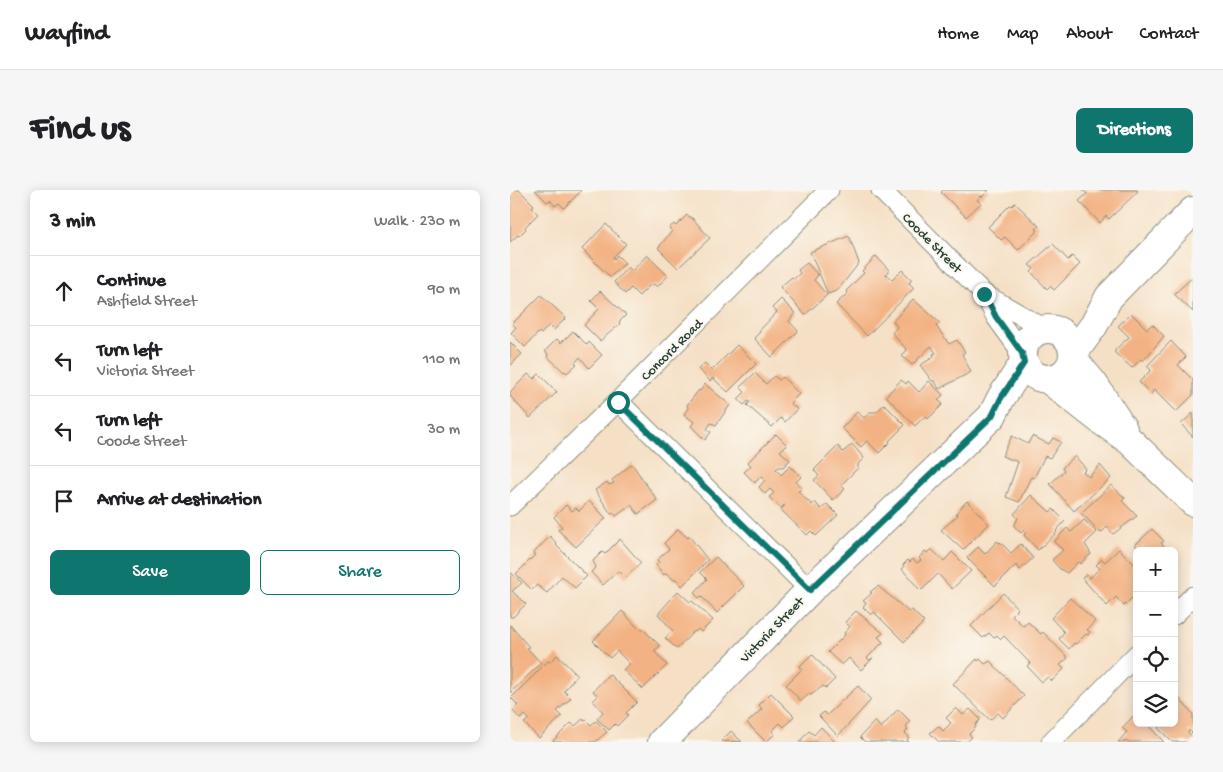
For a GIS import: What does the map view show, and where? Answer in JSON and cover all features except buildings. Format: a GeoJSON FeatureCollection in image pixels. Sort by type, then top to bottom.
{"type":"FeatureCollection","features":[{"type":"Feature","properties":{"kind":"street","name":"Concord Road"},"geometry":{"type":"LineString","coordinates":[[510,506],[618,402],[829,190]]}},
{"type":"Feature","properties":{"kind":"street","name":"Coode Street"},"geometry":{"type":"LineString","coordinates":[[881,190],[984,294],[996,317],[1034,369],[1098,419],[1130,441],[1193,502]]}},
{"type":"Feature","properties":{"kind":"street"},"geometry":{"type":"LineString","coordinates":[[1109,298],[1052,330],[1038,331],[1027,340],[1034,369],[1057,378],[1064,373],[1109,298],[1193,211]]}},
{"type":"Feature","properties":{"kind":"street","name":"Coode Street"},"geometry":{"type":"LineString","coordinates":[[984,294],[1052,330]]}},
{"type":"Feature","properties":{"kind":"street"},"geometry":{"type":"LineString","coordinates":[[1052,330],[1069,341],[1073,357]]}},
{"type":"Feature","properties":{"kind":"street","name":"Coode Street"},"geometry":{"type":"LineString","coordinates":[[1073,357],[1130,441]]}},
{"type":"Feature","properties":{"kind":"street","name":"Victoria Street"},"geometry":{"type":"LineString","coordinates":[[662,742],[810,590],[992,416],[1011,410],[1034,369]]}},
{"type":"Feature","properties":{"kind":"street"},"geometry":{"type":"LineString","coordinates":[[618,402],[810,590]]}},
{"type":"Feature","properties":{"kind":"street"},"geometry":{"type":"LineString","coordinates":[[1178,611],[1193,596]]}},
{"type":"Feature","properties":{"kind":"street"},"geometry":{"type":"LineString","coordinates":[[1051,742],[1133,658]]}},
{"type":"Feature","properties":{"kind":"route"},"geometry":{"type":"LineString","coordinates":[[618,402],[810,590],[992,416],[1001,398],[1024,363],[1022,353],[996,317],[984,294]]}}]}
